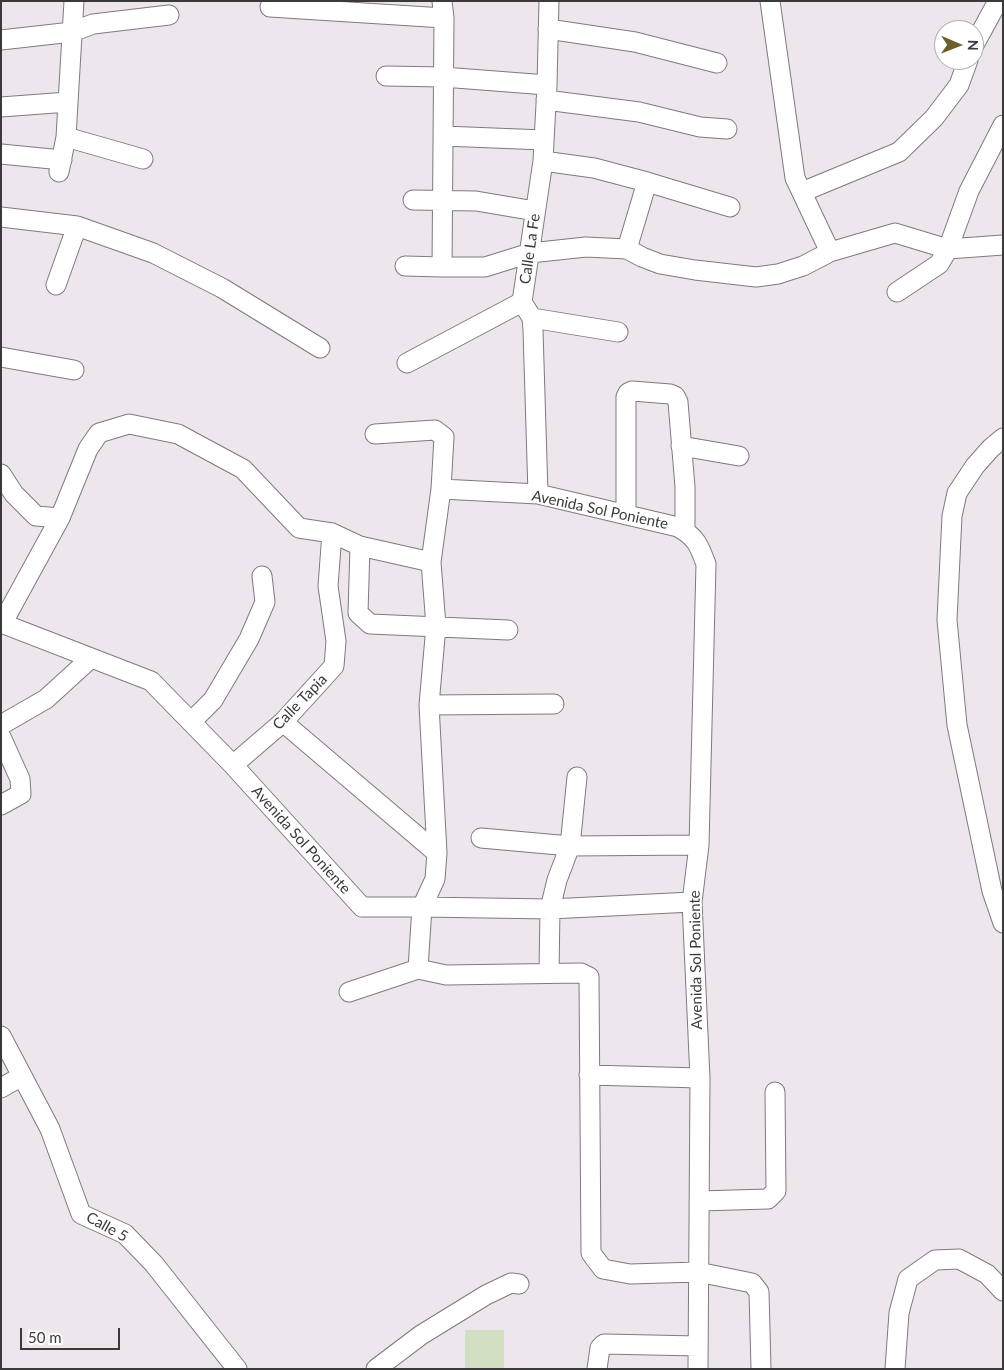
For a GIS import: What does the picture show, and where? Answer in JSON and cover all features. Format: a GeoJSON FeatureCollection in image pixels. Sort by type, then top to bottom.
{"type":"FeatureCollection","features":[{"type":"Feature","properties":{"kind":"street"},"geometry":{"type":"LineString","coordinates":[[1,154],[60,166],[66,137],[74,1]]}},
{"type":"Feature","properties":{"kind":"street","name":"Calle La Fe"},"geometry":{"type":"LineString","coordinates":[[538,494],[527,310],[530,253],[543,160],[549,1]]}},
{"type":"Feature","properties":{"kind":"street"},"geometry":{"type":"LineString","coordinates":[[770,1],[795,178],[830,252]]}},
{"type":"Feature","properties":{"kind":"street"},"geometry":{"type":"LineString","coordinates":[[984,27],[998,1]]}},
{"type":"Feature","properties":{"kind":"street"},"geometry":{"type":"LineString","coordinates":[[270,7],[443,10],[442,267]]}},
{"type":"Feature","properties":{"kind":"street"},"geometry":{"type":"LineString","coordinates":[[1,40],[72,32],[92,24],[169,15]]}},
{"type":"Feature","properties":{"kind":"street"},"geometry":{"type":"LineString","coordinates":[[548,29],[635,42],[717,63]]}},
{"type":"Feature","properties":{"kind":"street"},"geometry":{"type":"LineString","coordinates":[[802,192],[899,152],[934,118],[959,84],[964,70]]}},
{"type":"Feature","properties":{"kind":"street"},"geometry":{"type":"LineString","coordinates":[[386,76],[443,77],[546,93],[700,126],[727,129]]}},
{"type":"Feature","properties":{"kind":"street"},"geometry":{"type":"LineString","coordinates":[[1,107],[68,102]]}},
{"type":"Feature","properties":{"kind":"street"},"geometry":{"type":"LineString","coordinates":[[897,292],[939,264],[948,249],[969,192],[1003,125]]}},
{"type":"Feature","properties":{"kind":"street"},"geometry":{"type":"LineString","coordinates":[[443,136],[544,140]]}},
{"type":"Feature","properties":{"kind":"street"},"geometry":{"type":"LineString","coordinates":[[66,137],[143,159]]}},
{"type":"Feature","properties":{"kind":"street"},"geometry":{"type":"LineString","coordinates":[[543,160],[594,168],[730,206]]}},
{"type":"Feature","properties":{"kind":"street"},"geometry":{"type":"LineString","coordinates":[[627,249],[647,182]]}},
{"type":"Feature","properties":{"kind":"street"},"geometry":{"type":"LineString","coordinates":[[413,200],[476,201],[535,211]]}},
{"type":"Feature","properties":{"kind":"street"},"geometry":{"type":"LineString","coordinates":[[1,217],[77,226],[154,253],[222,288],[320,348]]}},
{"type":"Feature","properties":{"kind":"street"},"geometry":{"type":"LineString","coordinates":[[56,285],[77,226]]}},
{"type":"Feature","properties":{"kind":"street"},"geometry":{"type":"LineString","coordinates":[[405,266],[485,267],[530,253],[586,247],[627,249],[660,264],[756,277],[778,274],[803,266],[830,252],[895,233],[948,249],[1003,246]]}},
{"type":"Feature","properties":{"kind":"street"},"geometry":{"type":"LineString","coordinates":[[407,363],[527,310],[618,332]]}},
{"type":"Feature","properties":{"kind":"street"},"geometry":{"type":"LineString","coordinates":[[1,356],[74,370]]}},
{"type":"Feature","properties":{"kind":"street"},"geometry":{"type":"LineString","coordinates":[[626,515],[626,397],[632,391],[670,394],[676,396],[678,402],[685,487],[685,531]]}},
{"type":"Feature","properties":{"kind":"street"},"geometry":{"type":"LineString","coordinates":[[2,623],[60,518],[88,449],[99,433],[129,424],[178,434],[243,469],[299,528],[332,533],[360,546],[431,562]]}},
{"type":"Feature","properties":{"kind":"street"},"geometry":{"type":"LineString","coordinates":[[375,434],[435,430],[444,437],[441,489],[431,562],[436,626],[429,706],[437,853],[435,879],[422,907],[418,969]]}},
{"type":"Feature","properties":{"kind":"street"},"geometry":{"type":"LineString","coordinates":[[1003,438],[975,466],[957,493],[952,516],[947,620],[957,725],[992,891],[1003,923]]}},
{"type":"Feature","properties":{"kind":"street"},"geometry":{"type":"LineString","coordinates":[[682,446],[739,456]]}},
{"type":"Feature","properties":{"kind":"street"},"geometry":{"type":"LineString","coordinates":[[1,474],[14,494],[36,516],[60,518]]}},
{"type":"Feature","properties":{"kind":"street","name":"Avenida Sol Poniente"},"geometry":{"type":"LineString","coordinates":[[441,489],[538,494],[678,527],[690,534],[700,547],[706,564],[699,846],[692,902],[700,1078],[698,1369]]}},
{"type":"Feature","properties":{"kind":"street","name":"Calle Tapia"},"geometry":{"type":"LineString","coordinates":[[233,765],[283,722],[334,666],[336,641],[328,586],[332,533]]}},
{"type":"Feature","properties":{"kind":"street"},"geometry":{"type":"LineString","coordinates":[[360,546],[358,613],[370,624],[508,630]]}},
{"type":"Feature","properties":{"kind":"street"},"geometry":{"type":"LineString","coordinates":[[191,722],[213,700],[249,638],[264,602],[262,576]]}},
{"type":"Feature","properties":{"kind":"street","name":"Avenida Sol Poniente"},"geometry":{"type":"LineString","coordinates":[[2,623],[151,681],[233,765],[362,907],[550,909],[692,902]]}},
{"type":"Feature","properties":{"kind":"street"},"geometry":{"type":"LineString","coordinates":[[1,725],[46,699],[91,658]]}},
{"type":"Feature","properties":{"kind":"street"},"geometry":{"type":"LineString","coordinates":[[429,706],[554,704]]}},
{"type":"Feature","properties":{"kind":"street"},"geometry":{"type":"LineString","coordinates":[[283,722],[437,853]]}},
{"type":"Feature","properties":{"kind":"street"},"geometry":{"type":"LineString","coordinates":[[1,737],[20,779],[21,794],[1,805]]}},
{"type":"Feature","properties":{"kind":"street"},"geometry":{"type":"LineString","coordinates":[[549,974],[550,909],[557,880],[570,846],[577,777]]}},
{"type":"Feature","properties":{"kind":"street"},"geometry":{"type":"LineString","coordinates":[[481,838],[570,846],[699,846]]}},
{"type":"Feature","properties":{"kind":"street"},"geometry":{"type":"LineString","coordinates":[[349,992],[418,969],[446,975],[582,973],[589,977],[591,1253],[603,1269],[630,1274],[698,1272],[752,1283],[759,1292],[761,1369]]}},
{"type":"Feature","properties":{"kind":"street","name":"Calle 5"},"geometry":{"type":"LineString","coordinates":[[1,1036],[13,1068],[50,1128],[81,1214],[125,1234],[154,1264],[237,1369]]}},
{"type":"Feature","properties":{"kind":"street"},"geometry":{"type":"LineString","coordinates":[[1,1088],[13,1068]]}},
{"type":"Feature","properties":{"kind":"street"},"geometry":{"type":"LineString","coordinates":[[589,1075],[700,1078]]}},
{"type":"Feature","properties":{"kind":"street"},"geometry":{"type":"LineString","coordinates":[[699,1201],[768,1199],[776,1191],[775,1092]]}},
{"type":"Feature","properties":{"kind":"street"},"geometry":{"type":"LineString","coordinates":[[895,1369],[899,1313],[908,1279],[935,1260],[959,1259],[987,1274],[1003,1291]]}},
{"type":"Feature","properties":{"kind":"street"},"geometry":{"type":"LineString","coordinates":[[376,1369],[421,1335],[486,1295],[510,1283],[519,1284]]}},
{"type":"Feature","properties":{"kind":"street"},"geometry":{"type":"LineString","coordinates":[[597,1369],[600,1348],[604,1344],[698,1346]]}},
{"type":"Feature","properties":{"kind":"green space"},"geometry":{"type":"Polygon","coordinates":[[[465,1330],[504,1330],[504,1369],[465,1369],[465,1330]]]}}]}
